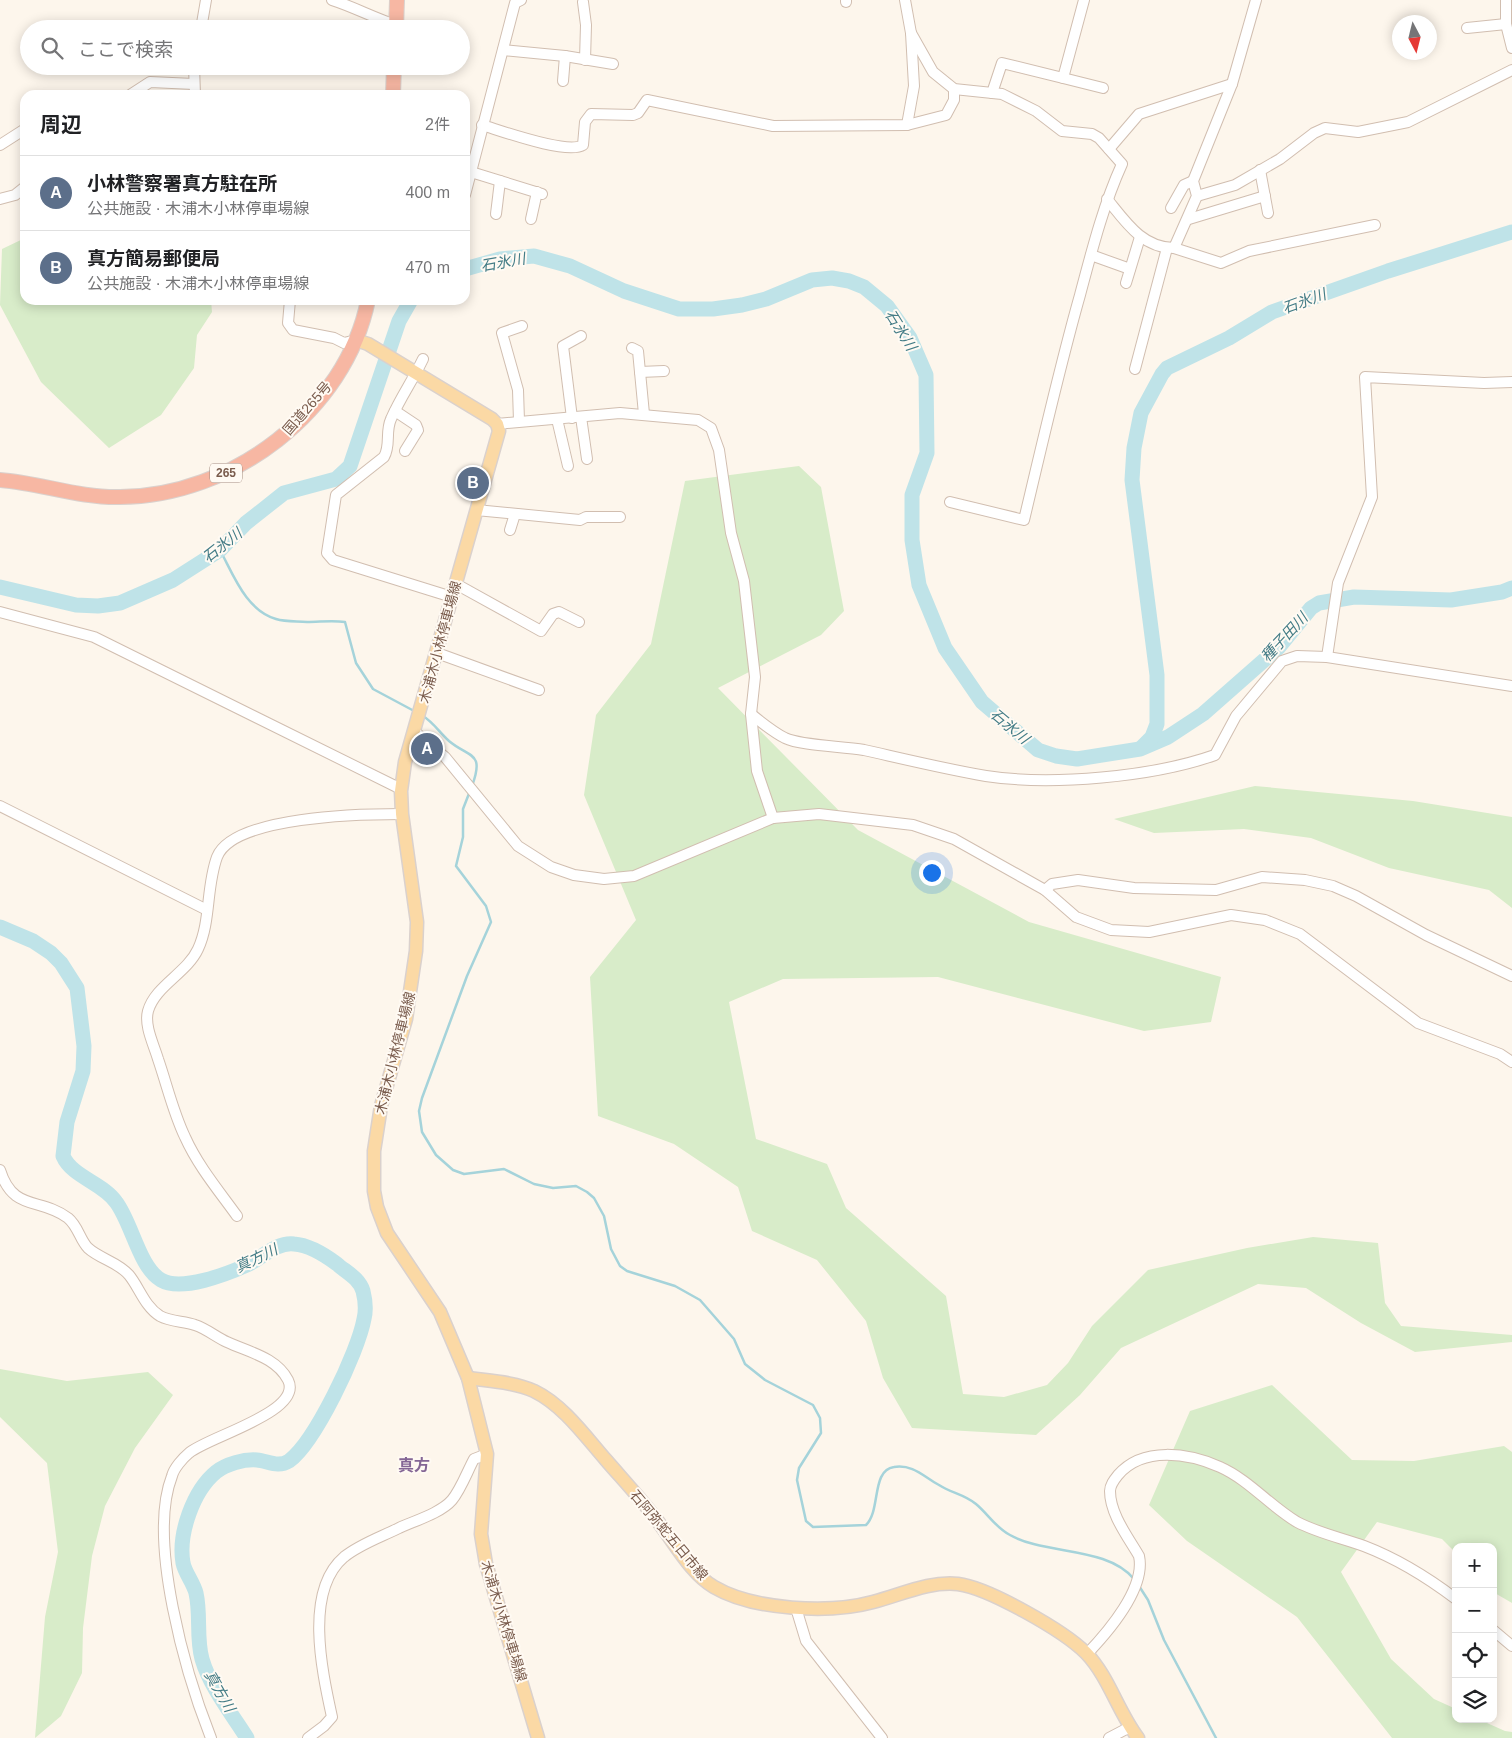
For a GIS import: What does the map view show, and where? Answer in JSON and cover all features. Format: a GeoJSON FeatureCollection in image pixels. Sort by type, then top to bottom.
{"type":"FeatureCollection","features":[{"type":"Feature","properties":{"kind":"highway"},"geometry":{"type":"LineString","coordinates":[[396,20],[397,0]]}},
{"type":"Feature","properties":{"kind":"highway"},"geometry":{"type":"LineString","coordinates":[[392,90],[393,75]]}},
{"type":"Feature","properties":{"kind":"highway","name":"国道265号"},"geometry":{"type":"LineString","coordinates":[[0,480],[94,496],[120,498],[175,491],[232,471],[268,448],[295,426],[362,342],[367,305]]}},
{"type":"Feature","properties":{"kind":"main road"},"geometry":{"type":"LineString","coordinates":[[362,342],[497,424]]}},
{"type":"Feature","properties":{"kind":"main road","name":"木浦木小林停車場線"},"geometry":{"type":"LineString","coordinates":[[497,424],[498,438],[405,762],[401,788],[402,814],[417,922],[416,951],[406,1019],[382,1106],[374,1151],[374,1192],[377,1207],[387,1233],[440,1312],[468,1378],[487,1454],[481,1534],[486,1564],[538,1738]]}},
{"type":"Feature","properties":{"kind":"main road","name":"石阿弥蛇五日市線"},"geometry":{"type":"LineString","coordinates":[[468,1378],[534,1391],[562,1411],[651,1511],[695,1570],[713,1586],[736,1597],[765,1605],[796,1608],[871,1603],[916,1588],[958,1584],[999,1599],[1062,1635],[1087,1654],[1101,1673],[1130,1727],[1138,1738]]}},
{"type":"Feature","properties":{"kind":"street"},"geometry":{"type":"LineString","coordinates":[[203,20],[206,0]]}},
{"type":"Feature","properties":{"kind":"street"},"geometry":{"type":"LineString","coordinates":[[332,0],[350,6],[378,20]]}},
{"type":"Feature","properties":{"kind":"street"},"geometry":{"type":"LineString","coordinates":[[470,176],[515,3],[521,0]]}},
{"type":"Feature","properties":{"kind":"street"},"geometry":{"type":"LineString","coordinates":[[905,0],[911,33],[914,86],[907,124]]}},
{"type":"Feature","properties":{"kind":"street"},"geometry":{"type":"LineString","coordinates":[[1063,78],[1084,0]]}},
{"type":"Feature","properties":{"kind":"street"},"geometry":{"type":"LineString","coordinates":[[1136,369],[1170,248],[1189,219],[1197,196],[1193,181],[1232,84],[1256,0]]}},
{"type":"Feature","properties":{"kind":"street"},"geometry":{"type":"LineString","coordinates":[[1506,0],[1506,24],[1512,48]]}},
{"type":"Feature","properties":{"kind":"street"},"geometry":{"type":"LineString","coordinates":[[583,2],[586,26],[585,60]]}},
{"type":"Feature","properties":{"kind":"street"},"geometry":{"type":"LineString","coordinates":[[1467,28],[1506,24]]}},
{"type":"Feature","properties":{"kind":"street"},"geometry":{"type":"LineString","coordinates":[[911,33],[933,72],[954,89],[1002,94],[1036,111],[1062,131],[1092,134],[1122,164],[1107,199],[1062,358],[1024,520],[950,502]]}},
{"type":"Feature","properties":{"kind":"street"},"geometry":{"type":"LineString","coordinates":[[502,50],[565,56],[613,64]]}},
{"type":"Feature","properties":{"kind":"street"},"geometry":{"type":"LineString","coordinates":[[563,81],[565,56]]}},
{"type":"Feature","properties":{"kind":"street"},"geometry":{"type":"LineString","coordinates":[[992,93],[1002,63],[1103,88]]}},
{"type":"Feature","properties":{"kind":"street"},"geometry":{"type":"LineString","coordinates":[[1197,196],[1235,185],[1280,159],[1314,132],[1325,128],[1358,132],[1408,122],[1512,70]]}},
{"type":"Feature","properties":{"kind":"street"},"geometry":{"type":"LineString","coordinates":[[194,75],[195,90]]}},
{"type":"Feature","properties":{"kind":"street"},"geometry":{"type":"LineString","coordinates":[[138,90],[150,82],[194,84]]}},
{"type":"Feature","properties":{"kind":"street"},"geometry":{"type":"LineString","coordinates":[[1109,150],[1138,114],[1232,84]]}},
{"type":"Feature","properties":{"kind":"street"},"geometry":{"type":"LineString","coordinates":[[482,125],[549,145],[578,148],[583,144],[585,122],[591,114],[633,115],[638,113],[647,100],[773,126],[907,124],[946,115],[954,100],[954,89]]}},
{"type":"Feature","properties":{"kind":"street"},"geometry":{"type":"LineString","coordinates":[[0,145],[20,132]]}},
{"type":"Feature","properties":{"kind":"street"},"geometry":{"type":"LineString","coordinates":[[1260,170],[1268,212]]}},
{"type":"Feature","properties":{"kind":"street"},"geometry":{"type":"LineString","coordinates":[[471,172],[540,193],[531,219]]}},
{"type":"Feature","properties":{"kind":"street"},"geometry":{"type":"LineString","coordinates":[[496,214],[500,181]]}},
{"type":"Feature","properties":{"kind":"street"},"geometry":{"type":"LineString","coordinates":[[1171,208],[1184,185],[1193,181]]}},
{"type":"Feature","properties":{"kind":"street"},"geometry":{"type":"LineString","coordinates":[[0,198],[15,195],[20,191]]}},
{"type":"Feature","properties":{"kind":"street"},"geometry":{"type":"LineString","coordinates":[[1189,219],[1265,196]]}},
{"type":"Feature","properties":{"kind":"street"},"geometry":{"type":"LineString","coordinates":[[1107,199],[1136,235],[1170,248],[1221,263],[1249,251],[1374,225]]}},
{"type":"Feature","properties":{"kind":"street"},"geometry":{"type":"LineString","coordinates":[[1126,283],[1140,236]]}},
{"type":"Feature","properties":{"kind":"street"},"geometry":{"type":"LineString","coordinates":[[1091,255],[1130,269]]}},
{"type":"Feature","properties":{"kind":"street"},"geometry":{"type":"LineString","coordinates":[[290,305],[288,323],[293,330],[334,338],[344,343],[362,342]]}},
{"type":"Feature","properties":{"kind":"street"},"geometry":{"type":"LineString","coordinates":[[519,422],[518,390],[502,333],[522,326]]}},
{"type":"Feature","properties":{"kind":"street"},"geometry":{"type":"LineString","coordinates":[[581,336],[563,346],[576,417],[587,459]]}},
{"type":"Feature","properties":{"kind":"street"},"geometry":{"type":"LineString","coordinates":[[632,348],[638,351],[644,414]]}},
{"type":"Feature","properties":{"kind":"street"},"geometry":{"type":"LineString","coordinates":[[423,359],[414,373],[386,431],[388,450],[384,458],[336,495],[327,553],[333,560],[454,590],[541,631],[553,614],[559,612],[579,622]]}},
{"type":"Feature","properties":{"kind":"street"},"geometry":{"type":"LineString","coordinates":[[640,372],[664,371]]}},
{"type":"Feature","properties":{"kind":"street"},"geometry":{"type":"LineString","coordinates":[[1327,657],[1338,583],[1372,497],[1365,377],[1484,383],[1512,382]]}},
{"type":"Feature","properties":{"kind":"street"},"geometry":{"type":"LineString","coordinates":[[395,411],[416,425],[418,430],[404,450]]}},
{"type":"Feature","properties":{"kind":"street"},"geometry":{"type":"LineString","coordinates":[[497,424],[620,413],[698,420],[711,428],[719,450],[731,533],[744,581],[754,677],[751,714],[757,771],[773,818]]}},
{"type":"Feature","properties":{"kind":"street"},"geometry":{"type":"LineString","coordinates":[[557,419],[568,466]]}},
{"type":"Feature","properties":{"kind":"street"},"geometry":{"type":"LineString","coordinates":[[476,510],[580,520],[586,517],[620,517]]}},
{"type":"Feature","properties":{"kind":"street"},"geometry":{"type":"LineString","coordinates":[[510,530],[515,514]]}},
{"type":"Feature","properties":{"kind":"street"},"geometry":{"type":"LineString","coordinates":[[0,612],[94,637],[401,788]]}},
{"type":"Feature","properties":{"kind":"street"},"geometry":{"type":"LineString","coordinates":[[437,653],[540,690]]}},
{"type":"Feature","properties":{"kind":"street"},"geometry":{"type":"LineString","coordinates":[[751,714],[768,728],[795,741],[845,746],[988,776],[1070,780],[1155,771],[1194,763],[1215,755],[1236,716],[1282,661],[1297,656],[1327,657],[1512,686]]}},
{"type":"Feature","properties":{"kind":"street"},"geometry":{"type":"LineString","coordinates":[[414,732],[445,757],[518,846],[551,867],[574,875],[604,879],[634,876],[773,818],[819,814],[912,825],[954,839],[1045,890],[1076,917],[1111,930],[1149,932],[1231,915],[1265,920],[1300,934],[1418,1023],[1500,1054],[1512,1062]]}},
{"type":"Feature","properties":{"kind":"street"},"geometry":{"type":"LineString","coordinates":[[0,806],[207,910]]}},
{"type":"Feature","properties":{"kind":"street"},"geometry":{"type":"LineString","coordinates":[[237,1216],[201,1166],[185,1138],[173,1108],[150,1034],[148,1016],[154,998],[190,962],[197,950],[207,910],[212,875],[218,855],[232,838],[271,825],[348,815],[402,814]]}},
{"type":"Feature","properties":{"kind":"street"},"geometry":{"type":"LineString","coordinates":[[1045,890],[1052,884],[1078,880],[1134,888],[1216,890],[1262,877],[1305,880],[1333,886],[1356,896],[1426,935],[1512,976]]}},
{"type":"Feature","properties":{"kind":"street"},"geometry":{"type":"LineString","coordinates":[[0,1170],[5,1187],[13,1195],[68,1218],[75,1225],[88,1248],[115,1263],[128,1274],[148,1304],[160,1316],[198,1326],[226,1342],[267,1358],[287,1379],[290,1393],[286,1400],[262,1417],[189,1453],[171,1477],[164,1503],[165,1552],[173,1610],[188,1673],[211,1738]]}},
{"type":"Feature","properties":{"kind":"street"},"geometry":{"type":"LineString","coordinates":[[308,1738],[324,1726],[332,1717],[321,1647],[320,1613],[322,1590],[332,1571],[344,1557],[361,1546],[423,1519],[452,1501],[474,1459],[487,1454]]}},
{"type":"Feature","properties":{"kind":"street"},"geometry":{"type":"LineString","coordinates":[[1087,1654],[1101,1639],[1129,1598],[1139,1577],[1141,1566],[1139,1556],[1110,1503],[1111,1484],[1123,1469],[1138,1459],[1163,1455],[1197,1458],[1222,1468],[1254,1489],[1296,1521],[1402,1563],[1427,1577],[1452,1596]]}},
{"type":"Feature","properties":{"kind":"street"},"geometry":{"type":"LineString","coordinates":[[796,1608],[806,1641],[882,1738]]}},
{"type":"Feature","properties":{"kind":"street"},"geometry":{"type":"LineString","coordinates":[[1497,1633],[1512,1646]]}},
{"type":"Feature","properties":{"kind":"street"},"geometry":{"type":"LineString","coordinates":[[1109,1738],[1130,1727]]}},
{"type":"Feature","properties":{"kind":"green space"},"geometry":{"type":"Polygon","coordinates":[[[20,240],[20,305],[211,305],[212,312],[197,335],[194,368],[161,415],[109,448],[41,382],[0,305],[2,249],[20,240]]]}},
{"type":"Feature","properties":{"kind":"green space"},"geometry":{"type":"Polygon","coordinates":[[[799,466],[821,487],[844,611],[821,635],[718,688],[858,830],[1029,922],[1221,977],[1211,1022],[1144,1031],[938,977],[783,979],[729,1002],[756,1139],[827,1164],[846,1208],[946,1296],[963,1394],[1004,1397],[1047,1385],[1068,1363],[1092,1326],[1148,1270],[1247,1248],[1313,1237],[1378,1243],[1385,1303],[1401,1326],[1512,1335],[1512,1342],[1415,1352],[1361,1323],[1306,1288],[1258,1284],[1121,1348],[1080,1395],[1036,1435],[912,1428],[883,1378],[866,1321],[817,1260],[752,1231],[738,1187],[674,1144],[598,1116],[590,977],[636,920],[584,795],[596,715],[651,644],[685,481],[799,466]]]}},
{"type":"Feature","properties":{"kind":"green space"},"geometry":{"type":"Polygon","coordinates":[[[1255,786],[1413,801],[1512,817],[1512,908],[1489,890],[1389,868],[1311,838],[1244,829],[1154,833],[1114,819],[1255,786]]]}},
{"type":"Feature","properties":{"kind":"green space"},"geometry":{"type":"Polygon","coordinates":[[[0,1369],[67,1381],[148,1372],[173,1395],[135,1448],[105,1506],[92,1556],[83,1628],[82,1673],[61,1716],[35,1738],[45,1617],[58,1552],[47,1463],[0,1417],[0,1369]]]}},
{"type":"Feature","properties":{"kind":"green space"},"geometry":{"type":"Polygon","coordinates":[[[1272,1385],[1352,1460],[1414,1461],[1504,1446],[1512,1452],[1512,1603],[1497,1594],[1497,1543],[1452,1543],[1452,1549],[1442,1539],[1377,1522],[1341,1572],[1391,1659],[1434,1699],[1452,1707],[1452,1723],[1487,1723],[1512,1732],[1512,1738],[1392,1738],[1297,1617],[1187,1541],[1149,1505],[1190,1411],[1272,1385]]]}},
{"type":"Feature","properties":{"kind":"waterway","name":"石氷川"},"geometry":{"type":"LineString","coordinates":[[1141,748],[1152,737],[1157,724],[1157,675],[1132,480],[1134,448],[1141,413],[1162,374],[1167,368],[1229,338],[1272,312],[1388,271],[1512,232]]}},
{"type":"Feature","properties":{"kind":"waterway","name":"石氷川"},"geometry":{"type":"LineString","coordinates":[[470,268],[500,259],[534,256],[570,266],[624,291],[679,309],[713,309],[742,305],[766,299],[812,280],[832,278],[849,281],[864,287],[887,306],[910,338],[926,375],[927,453],[912,495],[912,540],[919,585],[945,648],[982,702],[1038,750],[1056,756],[1077,759],[1140,749],[1168,737],[1203,714],[1279,647],[1311,608],[1319,603],[1354,597],[1451,600],[1502,592],[1512,588]]}},
{"type":"Feature","properties":{"kind":"waterway","name":"石氷川"},"geometry":{"type":"LineString","coordinates":[[0,587],[76,605],[98,606],[120,603],[173,580],[220,550],[246,523],[284,493],[336,479],[350,466],[399,321],[408,305]]}},
{"type":"Feature","properties":{"kind":"waterway"},"geometry":{"type":"LineString","coordinates":[[220,550],[242,591],[266,615],[288,621],[345,622],[356,663],[373,689],[416,712]]}},
{"type":"Feature","properties":{"kind":"waterway"},"geometry":{"type":"LineString","coordinates":[[423,716],[449,741],[468,753],[476,761],[476,775],[472,786]]}},
{"type":"Feature","properties":{"kind":"waterway"},"geometry":{"type":"LineString","coordinates":[[470,791],[463,809],[463,837],[456,866],[486,906],[491,922],[467,976],[422,1098],[419,1111],[422,1132],[436,1155],[453,1170],[464,1174],[504,1169],[534,1184],[553,1188],[576,1186],[587,1192],[594,1198],[604,1216],[611,1249],[620,1266],[627,1271],[675,1286],[700,1300],[734,1339],[745,1364],[765,1380],[813,1405],[820,1418],[821,1433],[799,1468],[797,1480],[806,1521],[813,1527],[866,1525],[871,1519],[882,1475],[894,1467],[907,1467],[971,1501],[1000,1529],[1010,1535],[1040,1546],[1108,1561],[1122,1568],[1134,1579]]}},
{"type":"Feature","properties":{"kind":"waterway","name":"真方川"},"geometry":{"type":"LineString","coordinates":[[0,927],[33,941],[51,953],[61,963],[77,988],[84,1046],[83,1071],[67,1122],[63,1156],[73,1169],[104,1190],[116,1202],[127,1221],[141,1255],[153,1274],[161,1280],[170,1283],[192,1283],[228,1273],[247,1265],[281,1245],[294,1244],[311,1248],[322,1254],[355,1279],[363,1291],[365,1316],[353,1352],[323,1416],[299,1451],[289,1461],[281,1464],[247,1460],[230,1464],[220,1469],[200,1490],[185,1526],[182,1552],[183,1563],[196,1593],[199,1643],[202,1659],[210,1680],[247,1738]]}},
{"type":"Feature","properties":{"kind":"waterway"},"geometry":{"type":"LineString","coordinates":[[1139,1586],[1148,1600],[1164,1640],[1216,1738]]}},
{"type":"Feature","properties":{"kind":"place","name":"真方簡易郵便局"},"geometry":{"type":"Point","coordinates":[473,483]}},
{"type":"Feature","properties":{"kind":"place","name":"小林警察署真方駐在所"},"geometry":{"type":"Point","coordinates":[427,749]}},
{"type":"Feature","properties":{"kind":"district","name":"真方"},"geometry":{"type":"Point","coordinates":[414,1465]}},
{"type":"Feature","properties":{"kind":"water label","name":"種子田川"},"geometry":{"type":"Point","coordinates":[1284,637]}}]}
